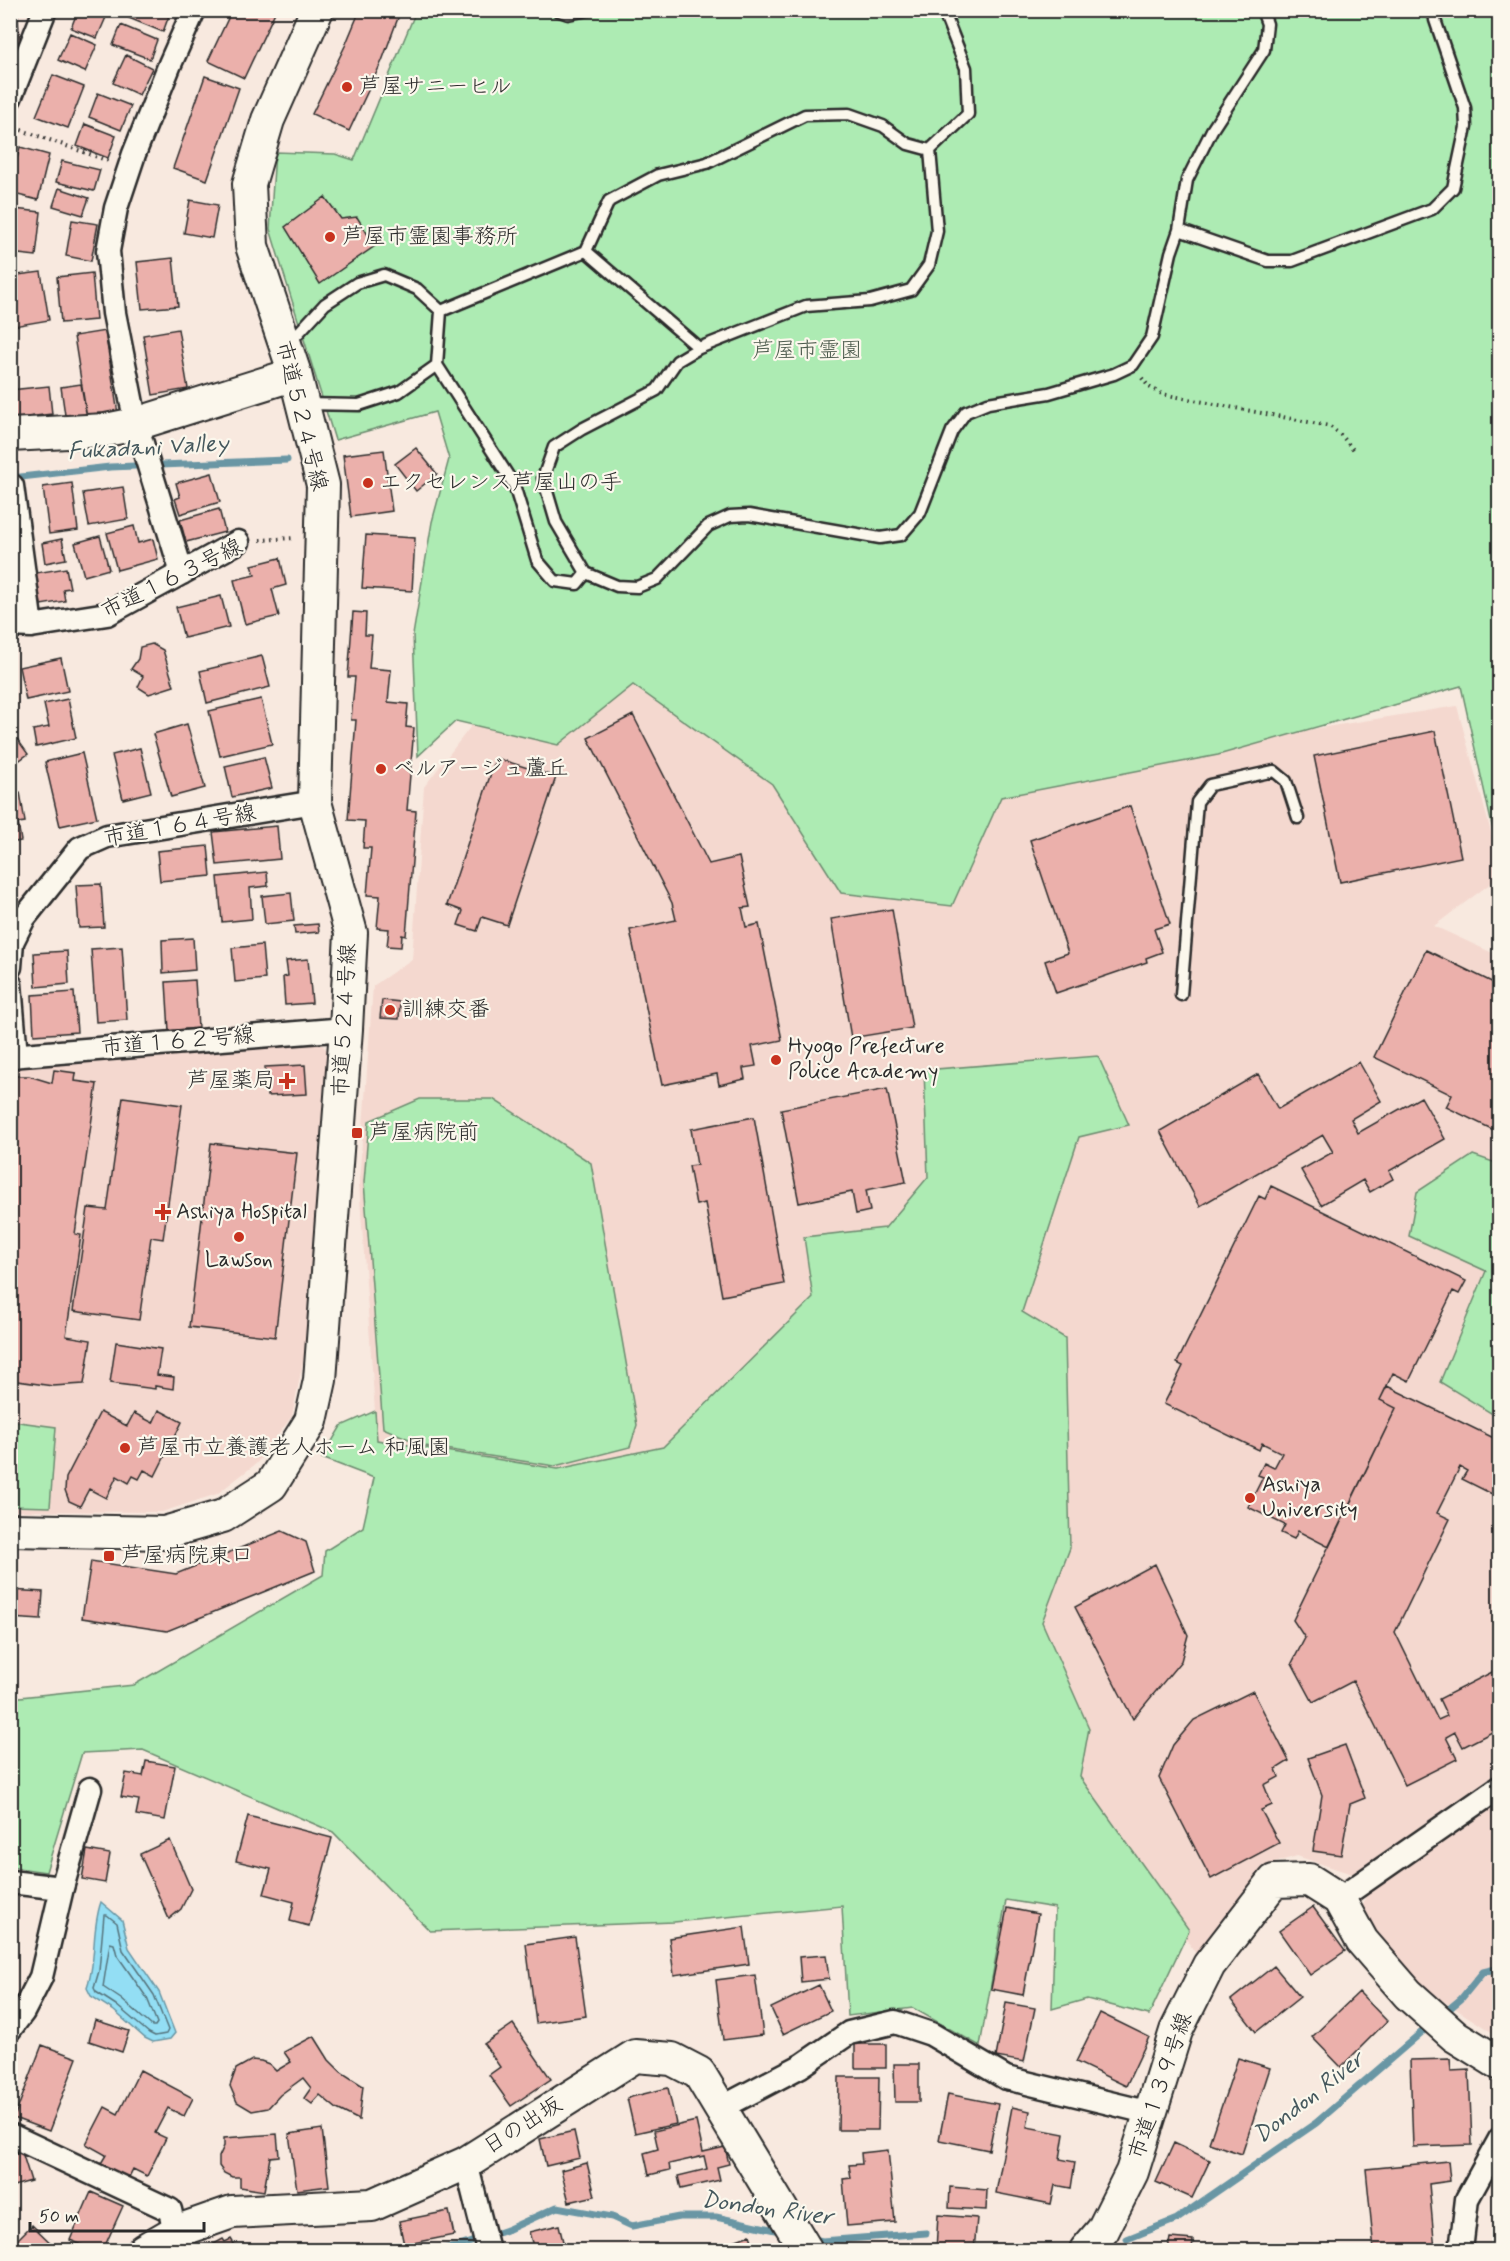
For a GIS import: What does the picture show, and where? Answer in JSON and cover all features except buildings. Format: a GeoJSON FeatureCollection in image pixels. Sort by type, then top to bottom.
{"type":"FeatureCollection","features":[{"type":"Feature","properties":{"kind":"street"},"geometry":{"type":"LineString","coordinates":[[10,98],[45,10]]}},
{"type":"Feature","properties":{"kind":"street"},"geometry":{"type":"LineString","coordinates":[[182,573],[136,424],[114,314],[108,251],[117,208],[129,168],[194,10]]}},
{"type":"Feature","properties":{"kind":"street","name":"市道５２４号線"},"geometry":{"type":"LineString","coordinates":[[10,1530],[164,1533],[223,1516],[271,1485],[311,1421],[320,1380],[351,933],[315,802],[323,485],[290,360],[252,246],[249,184],[268,120],[317,10]]}},
{"type":"Feature","properties":{"kind":"street"},"geometry":{"type":"LineString","coordinates":[[10,435],[106,430],[136,424],[290,360]]}},
{"type":"Feature","properties":{"kind":"street"},"geometry":{"type":"LineString","coordinates":[[12,486],[21,626]]}},
{"type":"Feature","properties":{"kind":"street","name":"市道１６３号線"},"geometry":{"type":"LineString","coordinates":[[21,626],[107,614],[238,542]]}},
{"type":"Feature","properties":{"kind":"street","name":"市道１６４号線"},"geometry":{"type":"LineString","coordinates":[[10,967],[12,942],[24,918],[80,848],[107,836],[315,802]]}},
{"type":"Feature","properties":{"kind":"street"},"geometry":{"type":"LineString","coordinates":[[10,984],[13,1056]]}},
{"type":"Feature","properties":{"kind":"street","name":"市道１６２号線"},"geometry":{"type":"LineString","coordinates":[[13,1056],[346,1029]]}},
{"type":"Feature","properties":{"kind":"street"},"geometry":{"type":"LineString","coordinates":[[1339,1899],[1500,1787]]}},
{"type":"Feature","properties":{"kind":"street"},"geometry":{"type":"LineString","coordinates":[[10,2029],[23,2012],[41,1977],[62,1888],[90,1789]]}},
{"type":"Feature","properties":{"kind":"street","name":"市道１３９号線"},"geometry":{"type":"LineString","coordinates":[[1086,2250],[1103,2230],[1132,2172],[1176,2031],[1209,1965],[1274,1881],[1309,1880],[1339,1899],[1362,1941],[1408,1994],[1455,2036],[1500,2064]]}},
{"type":"Feature","properties":{"kind":"street"},"geometry":{"type":"LineString","coordinates":[[10,1882],[62,1888]]}},
{"type":"Feature","properties":{"kind":"street"},"geometry":{"type":"LineString","coordinates":[[721,2108],[801,2066],[849,2033],[895,2022],[932,2034],[1006,2078],[1151,2113]]}},
{"type":"Feature","properties":{"kind":"street","name":"日の出坂"},"geometry":{"type":"LineString","coordinates":[[144,2250],[175,2232],[232,2212],[372,2205],[466,2163],[634,2056],[672,2060],[699,2073],[798,2237]]}},
{"type":"Feature","properties":{"kind":"street"},"geometry":{"type":"LineString","coordinates":[[10,2135],[170,2210],[175,2232]]}},
{"type":"Feature","properties":{"kind":"street"},"geometry":{"type":"LineString","coordinates":[[1461,2250],[1467,2199],[1500,2139]]}},
{"type":"Feature","properties":{"kind":"street"},"geometry":{"type":"LineString","coordinates":[[466,2163],[488,2250]]}},
{"type":"Feature","properties":{"kind":"lane"},"geometry":{"type":"LineString","coordinates":[[557,10],[568,14],[588,10]]}},
{"type":"Feature","properties":{"kind":"lane"},"geometry":{"type":"LineString","coordinates":[[930,150],[968,114],[966,68],[943,10]]}},
{"type":"Feature","properties":{"kind":"lane"},"geometry":{"type":"LineString","coordinates":[[930,150],[937,231],[929,265],[911,290],[870,301],[806,306],[699,348],[677,361],[657,390],[582,429],[554,447],[543,478],[556,522],[586,573],[617,586],[638,587],[657,579],[708,526],[730,516],[749,516],[880,538],[901,535],[920,513],[952,431],[966,412],[988,403],[1049,393],[1114,375],[1132,365],[1152,337],[1170,253],[1179,230],[1187,180],[1212,130],[1264,50],[1267,24],[1262,10]]}},
{"type":"Feature","properties":{"kind":"lane"},"geometry":{"type":"LineString","coordinates":[[1179,230],[1268,261],[1292,261],[1432,208],[1453,188],[1466,128],[1465,108],[1435,20],[1434,10]]}},
{"type":"Feature","properties":{"kind":"lane"},"geometry":{"type":"LineString","coordinates":[[441,311],[586,251],[609,201],[658,175],[707,163],[805,115],[849,114],[883,126],[908,144],[930,150]]}},
{"type":"Feature","properties":{"kind":"lane"},"geometry":{"type":"LineString","coordinates":[[586,251],[699,348]]}},
{"type":"Feature","properties":{"kind":"lane"},"geometry":{"type":"LineString","coordinates":[[290,360],[326,304],[357,283],[384,275],[417,289],[441,311]]}},
{"type":"Feature","properties":{"kind":"lane"},"geometry":{"type":"LineString","coordinates":[[441,311],[437,365],[514,485],[537,560],[555,580],[576,584],[586,573]]}},
{"type":"Feature","properties":{"kind":"lane"},"geometry":{"type":"LineString","coordinates":[[303,404],[359,405],[399,392],[437,365]]}},
{"type":"Feature","properties":{"kind":"lane"},"geometry":{"type":"LineString","coordinates":[[1181,996],[1197,802],[1210,784],[1274,771],[1286,781],[1298,818]]}},
{"type":"Feature","properties":{"kind":"path"},"geometry":{"type":"LineString","coordinates":[[10,126],[129,168]]}},
{"type":"Feature","properties":{"kind":"path"},"geometry":{"type":"LineString","coordinates":[[1132,365],[1149,387],[1162,394],[1329,426],[1342,436],[1355,452]]}},
{"type":"Feature","properties":{"kind":"path","name":"市道１６３号線"},"geometry":{"type":"LineString","coordinates":[[238,542],[297,538]]}},
{"type":"Feature","properties":{"kind":"shaded area"},"geometry":{"type":"Polygon","coordinates":[[[637,678],[812,809],[1457,706],[1500,866],[1499,877],[1434,926],[1499,956],[1499,1771],[1352,1874],[1297,1856],[1263,1866],[1198,1957],[1013,1673],[663,1447],[558,1469],[377,1440],[359,1183],[373,986],[412,959],[424,787],[478,717],[637,678]]]}},
{"type":"Feature","properties":{"kind":"shaded area","name":"Ashiya Hospital"},"geometry":{"type":"Polygon","coordinates":[[[320,1043],[327,1050],[304,1357],[292,1416],[257,1463],[217,1494],[162,1512],[11,1511],[11,1067],[320,1043]]]}},
{"type":"Feature","properties":{"kind":"shaded area"},"geometry":{"type":"Polygon","coordinates":[[[1499,1799],[1499,2037],[1439,1998],[1391,1960],[1362,1909],[1366,1895],[1499,1799]]]}},
{"type":"Feature","properties":{"kind":"green space","name":"芦屋市霊園"},"geometry":{"type":"Polygon","coordinates":[[[416,11],[1499,11],[1499,857],[1461,686],[1218,755],[1001,797],[952,906],[841,893],[772,784],[633,685],[558,745],[456,721],[418,756],[413,635],[432,522],[449,459],[435,412],[335,440],[270,229],[275,152],[335,154],[354,160],[416,11]]]}},
{"type":"Feature","properties":{"kind":"green space"},"geometry":{"type":"Polygon","coordinates":[[[1098,1056],[1129,1125],[1079,1137],[1022,1312],[1065,1338],[1070,1548],[1042,1622],[1089,1728],[1080,1777],[1189,1930],[1149,2015],[1087,1999],[1052,2009],[1055,1908],[1006,1900],[980,2046],[913,2008],[848,2016],[842,1906],[674,1922],[430,1931],[333,1832],[143,1750],[82,1753],[46,1872],[11,1867],[11,1698],[134,1685],[323,1575],[325,1551],[363,1527],[374,1478],[322,1458],[341,1426],[375,1411],[377,1440],[558,1469],[663,1447],[813,1298],[804,1237],[885,1228],[928,1177],[924,1070],[1098,1056]]]}},
{"type":"Feature","properties":{"kind":"green space"},"geometry":{"type":"Polygon","coordinates":[[[420,1099],[493,1099],[591,1163],[637,1425],[630,1447],[555,1466],[425,1446],[383,1428],[364,1182],[369,1121],[420,1099]]]}},
{"type":"Feature","properties":{"kind":"green space"},"geometry":{"type":"Polygon","coordinates":[[[1473,1155],[1499,1164],[1499,1418],[1440,1382],[1486,1271],[1409,1236],[1417,1192],[1473,1155]]]}},
{"type":"Feature","properties":{"kind":"green space"},"geometry":{"type":"Polygon","coordinates":[[[11,1421],[56,1427],[50,1507],[11,1506],[11,1421]]]}},
{"type":"Feature","properties":{"kind":"water"},"geometry":{"type":"Polygon","coordinates":[[[101,1902],[122,1920],[129,1948],[159,1992],[175,2033],[170,2039],[153,2042],[145,2038],[113,2010],[91,1996],[87,1988],[101,1902]]]}},
{"type":"Feature","properties":{"kind":"waterway","name":"Fukadani Valley"},"geometry":{"type":"LineString","coordinates":[[12,478],[110,467],[287,460]]}},
{"type":"Feature","properties":{"kind":"waterway","name":"Dondon River"},"geometry":{"type":"LineString","coordinates":[[1443,2014],[1461,1999],[1483,1972],[1500,1968]]}},
{"type":"Feature","properties":{"kind":"waterway","name":"Dondon River"},"geometry":{"type":"LineString","coordinates":[[1127,2239],[1177,2219],[1316,2123],[1430,2025]]}},
{"type":"Feature","properties":{"kind":"waterway","name":"Dondon River"},"geometry":{"type":"LineString","coordinates":[[432,2250],[457,2247],[509,2229],[557,2207],[612,2217],[632,2226],[679,2217],[716,2217],[784,2232]]}},
{"type":"Feature","properties":{"kind":"waterway","name":"Dondon River"},"geometry":{"type":"LineString","coordinates":[[810,2238],[822,2241],[926,2233]]}},
{"type":"Feature","properties":{"kind":"waterway","name":"Dondon River"},"geometry":{"type":"LineString","coordinates":[[271,2250],[272,2248],[293,2250]]}},
{"type":"Feature","properties":{"kind":"place","name":"芦屋サニーヒル"},"geometry":{"type":"Point","coordinates":[347,87]}},
{"type":"Feature","properties":{"kind":"place","name":"芦屋市霊園事務所"},"geometry":{"type":"Point","coordinates":[330,237]}},
{"type":"Feature","properties":{"kind":"place","name":"エクセレンス芦屋山の手"},"geometry":{"type":"Point","coordinates":[368,483]}},
{"type":"Feature","properties":{"kind":"place","name":"ベルアージュ蘆丘"},"geometry":{"type":"Point","coordinates":[381,769]}},
{"type":"Feature","properties":{"kind":"place","name":"訓練交番"},"geometry":{"type":"Point","coordinates":[390,1010]}},
{"type":"Feature","properties":{"kind":"place","name":"Hyogo Prefecture Police Academy"},"geometry":{"type":"Point","coordinates":[776,1060]}},
{"type":"Feature","properties":{"kind":"place","name":"芦屋薬局"},"geometry":{"type":"Point","coordinates":[287,1081]}},
{"type":"Feature","properties":{"kind":"place","name":"芦屋病院前"},"geometry":{"type":"Point","coordinates":[357,1133]}},
{"type":"Feature","properties":{"kind":"place","name":"Ashiya Hospital"},"geometry":{"type":"Point","coordinates":[163,1212]}},
{"type":"Feature","properties":{"kind":"place","name":"Lawson"},"geometry":{"type":"Point","coordinates":[239,1237]}},
{"type":"Feature","properties":{"kind":"place","name":"芦屋市立養護老人ホーム 和風園"},"geometry":{"type":"Point","coordinates":[125,1448]}},
{"type":"Feature","properties":{"kind":"place","name":"Ashiya University"},"geometry":{"type":"Point","coordinates":[1250,1498]}},
{"type":"Feature","properties":{"kind":"place","name":"芦屋病院東口"},"geometry":{"type":"Point","coordinates":[109,1556]}}]}
